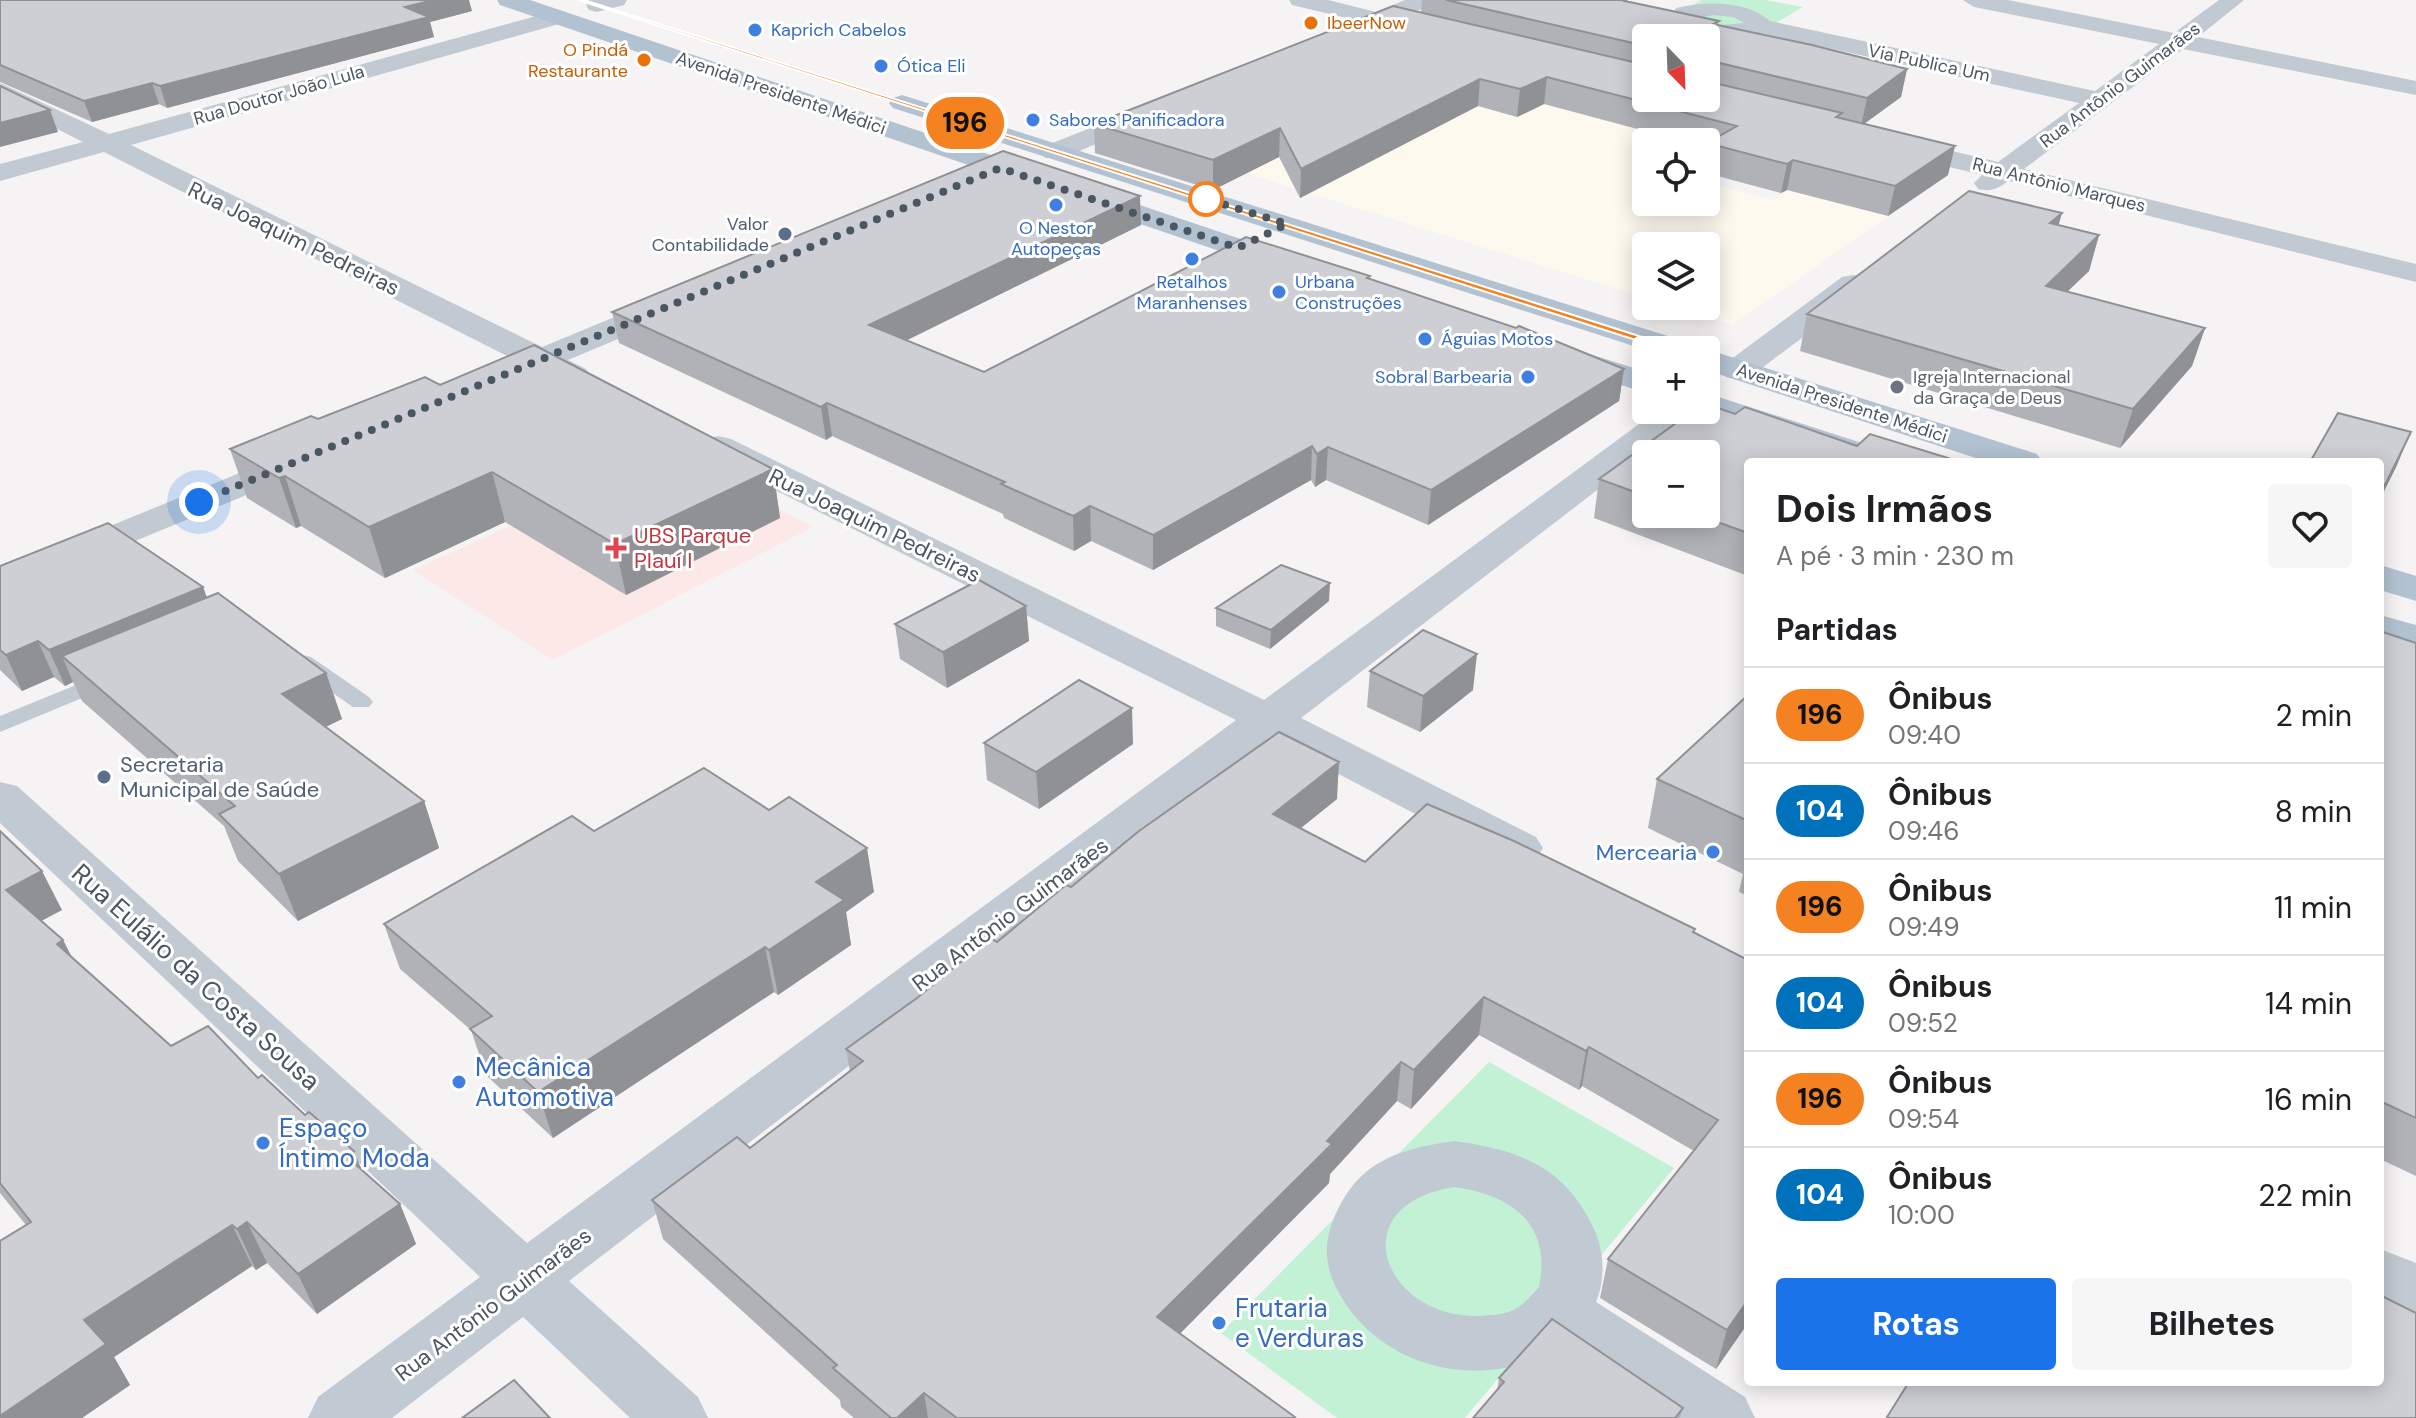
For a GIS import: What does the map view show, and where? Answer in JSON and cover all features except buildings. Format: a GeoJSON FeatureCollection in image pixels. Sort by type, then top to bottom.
{"type":"FeatureCollection","features":[{"type":"Feature","properties":{"kind":"main road","name":"Avenida Presidente Médici"},"geometry":{"type":"LineString","coordinates":[[508,0],[1314,273]]}},
{"type":"Feature","properties":{"kind":"main road","name":"Avenida Presidente Médici"},"geometry":{"type":"LineString","coordinates":[[598,2],[750,54]]}},
{"type":"Feature","properties":{"kind":"main road","name":"Avenida Presidente Médici"},"geometry":{"type":"LineString","coordinates":[[871,93],[1635,336]]}},
{"type":"Feature","properties":{"kind":"main road"},"geometry":{"type":"LineString","coordinates":[[1238,248],[1287,224]]}},
{"type":"Feature","properties":{"kind":"main road"},"geometry":{"type":"LineString","coordinates":[[1540,348],[1632,378]]}},
{"type":"Feature","properties":{"kind":"main road","name":"Avenida Presidente Médici"},"geometry":{"type":"LineString","coordinates":[[1722,364],[2012,458]]}},
{"type":"Feature","properties":{"kind":"main road","name":"Avenida Presidente Médici"},"geometry":{"type":"LineString","coordinates":[[1720,408],[1871,458]]}},
{"type":"Feature","properties":{"kind":"main road"},"geometry":{"type":"LineString","coordinates":[[2384,578],[2416,589]]}},
{"type":"Feature","properties":{"kind":"main road"},"geometry":{"type":"LineString","coordinates":[[2384,628],[2416,639]]}},
{"type":"Feature","properties":{"kind":"street"},"geometry":{"type":"LineString","coordinates":[[1300,0],[1422,30]]}},
{"type":"Feature","properties":{"kind":"street"},"geometry":{"type":"LineString","coordinates":[[1333,37],[1424,0]]}},
{"type":"Feature","properties":{"kind":"street"},"geometry":{"type":"LineString","coordinates":[[1974,0],[2416,88]]}},
{"type":"Feature","properties":{"kind":"street","name":"Rua Antônio Guimarães"},"geometry":{"type":"LineString","coordinates":[[1966,200],[2233,0]]}},
{"type":"Feature","properties":{"kind":"street","name":"Rua Doutor João Lula"},"geometry":{"type":"LineString","coordinates":[[0,173],[558,17]]}},
{"type":"Feature","properties":{"kind":"street","name":"Via Publica Um"},"geometry":{"type":"LineString","coordinates":[[1757,25],[2100,100]]}},
{"type":"Feature","properties":{"kind":"street","name":"Rua Joaquim Pedreiras"},"geometry":{"type":"LineString","coordinates":[[0,90],[612,395]]}},
{"type":"Feature","properties":{"kind":"street"},"geometry":{"type":"LineString","coordinates":[[1054,152],[1172,104]]}},
{"type":"Feature","properties":{"kind":"street","name":"Rua Antônio Marques"},"geometry":{"type":"LineString","coordinates":[[1868,138],[2416,273]]}},
{"type":"Feature","properties":{"kind":"street"},"geometry":{"type":"LineString","coordinates":[[957,186],[1000,168]]}},
{"type":"Feature","properties":{"kind":"street"},"geometry":{"type":"LineString","coordinates":[[1722,364],[1877,266]]}},
{"type":"Feature","properties":{"kind":"street"},"geometry":{"type":"LineString","coordinates":[[497,378],[699,293]]}},
{"type":"Feature","properties":{"kind":"street","name":"Rua Antônio Guimarães"},"geometry":{"type":"LineString","coordinates":[[341,1418],[1661,424]]}},
{"type":"Feature","properties":{"kind":"street","name":"Rua Joaquim Pedreiras"},"geometry":{"type":"LineString","coordinates":[[683,430],[1268,719],[1550,864]]}},
{"type":"Feature","properties":{"kind":"street"},"geometry":{"type":"LineString","coordinates":[[0,585],[321,451]]}},
{"type":"Feature","properties":{"kind":"street","name":"Rua Eulálio da Costa Sousa"},"geometry":{"type":"LineString","coordinates":[[0,797],[675,1418]]}},
{"type":"Feature","properties":{"kind":"street"},"geometry":{"type":"LineString","coordinates":[[2384,1277],[2416,1292]]}},
{"type":"Feature","properties":{"kind":"street"},"geometry":{"type":"LineString","coordinates":[[1557,1310],[1722,1418]]}},
{"type":"Feature","properties":{"kind":"lane"},"geometry":{"type":"LineString","coordinates":[[289,652],[361,702]]}},
{"type":"Feature","properties":{"kind":"lane"},"geometry":{"type":"LineString","coordinates":[[0,725],[133,668]]}},
{"type":"Feature","properties":{"kind":"shaded area"},"geometry":{"type":"Polygon","coordinates":[[[1389,33],[1632,94],[1632,112],[1665,112],[1687,128],[1632,128],[1632,216],[1720,216],[1720,186],[1773,200],[1852,151],[1948,175],[1732,325],[1716,320],[1720,320],[1720,232],[1632,232],[1632,294],[1132,138],[1389,33]]]}},
{"type":"Feature","properties":{"kind":"shaded area","name":"UBS Parque PIauí I"},"geometry":{"type":"Polygon","coordinates":[[[671,453],[813,527],[553,660],[413,570],[671,453]]]}},
{"type":"Feature","properties":{"kind":"green space"},"geometry":{"type":"Polygon","coordinates":[[[1702,0],[1765,0],[1803,7],[1726,52],[1720,48],[1720,24],[1656,24],[1702,0]]]}},
{"type":"Feature","properties":{"kind":"green space"},"geometry":{"type":"Polygon","coordinates":[[[1489,1062],[1674,1168],[1465,1418],[1337,1418],[1221,1333],[1489,1062]]]}},
{"type":"Feature","properties":{"kind":"bus line","name":"196"},"geometry":{"type":"LineString","coordinates":[[582,0],[1635,336]]}},
{"type":"Feature","properties":{"kind":"place","name":"IbeerNow"},"geometry":{"type":"Point","coordinates":[1311,23]}},
{"type":"Feature","properties":{"kind":"place","name":"Kaprich Cabelos"},"geometry":{"type":"Point","coordinates":[755,30]}},
{"type":"Feature","properties":{"kind":"place","name":"O Pindá Restaurante"},"geometry":{"type":"Point","coordinates":[644,60]}},
{"type":"Feature","properties":{"kind":"place","name":"Ótica Eli"},"geometry":{"type":"Point","coordinates":[881,66]}},
{"type":"Feature","properties":{"kind":"place","name":"Sabores Panificadora"},"geometry":{"type":"Point","coordinates":[1033,120]}},
{"type":"Feature","properties":{"kind":"place","name":"O Nestor Autopeças"},"geometry":{"type":"Point","coordinates":[1056,205]}},
{"type":"Feature","properties":{"kind":"place","name":"Valor Contabilidade"},"geometry":{"type":"Point","coordinates":[785,234]}},
{"type":"Feature","properties":{"kind":"place","name":"Retalhos Maranhenses"},"geometry":{"type":"Point","coordinates":[1192,259]}},
{"type":"Feature","properties":{"kind":"place","name":"Urbana Construções"},"geometry":{"type":"Point","coordinates":[1279,292]}},
{"type":"Feature","properties":{"kind":"place","name":"Águias Motos"},"geometry":{"type":"Point","coordinates":[1425,339]}},
{"type":"Feature","properties":{"kind":"place","name":"Sobral Barbearia"},"geometry":{"type":"Point","coordinates":[1528,377]}},
{"type":"Feature","properties":{"kind":"place","name":"Igreja Internacional da Graça de Deus"},"geometry":{"type":"Point","coordinates":[1897,387]}},
{"type":"Feature","properties":{"kind":"place","name":"UBS Parque PIauí I"},"geometry":{"type":"Point","coordinates":[616,548]}},
{"type":"Feature","properties":{"kind":"place","name":"Secretaria Municipal de Saúde"},"geometry":{"type":"Point","coordinates":[104,777]}},
{"type":"Feature","properties":{"kind":"place","name":"Mercearia"},"geometry":{"type":"Point","coordinates":[1713,852]}},
{"type":"Feature","properties":{"kind":"place","name":"Mecânica Automotiva"},"geometry":{"type":"Point","coordinates":[459,1082]}},
{"type":"Feature","properties":{"kind":"place","name":"Espaço Íntimo Moda"},"geometry":{"type":"Point","coordinates":[263,1143]}},
{"type":"Feature","properties":{"kind":"place","name":"Frutaria e Verduras"},"geometry":{"type":"Point","coordinates":[1219,1323]}},
{"type":"Feature","properties":{"kind":"route"},"geometry":{"type":"LineString","coordinates":[[199,502],[1000,168],[1238,248],[1287,224],[1200,197],[1206,199]]}}]}
